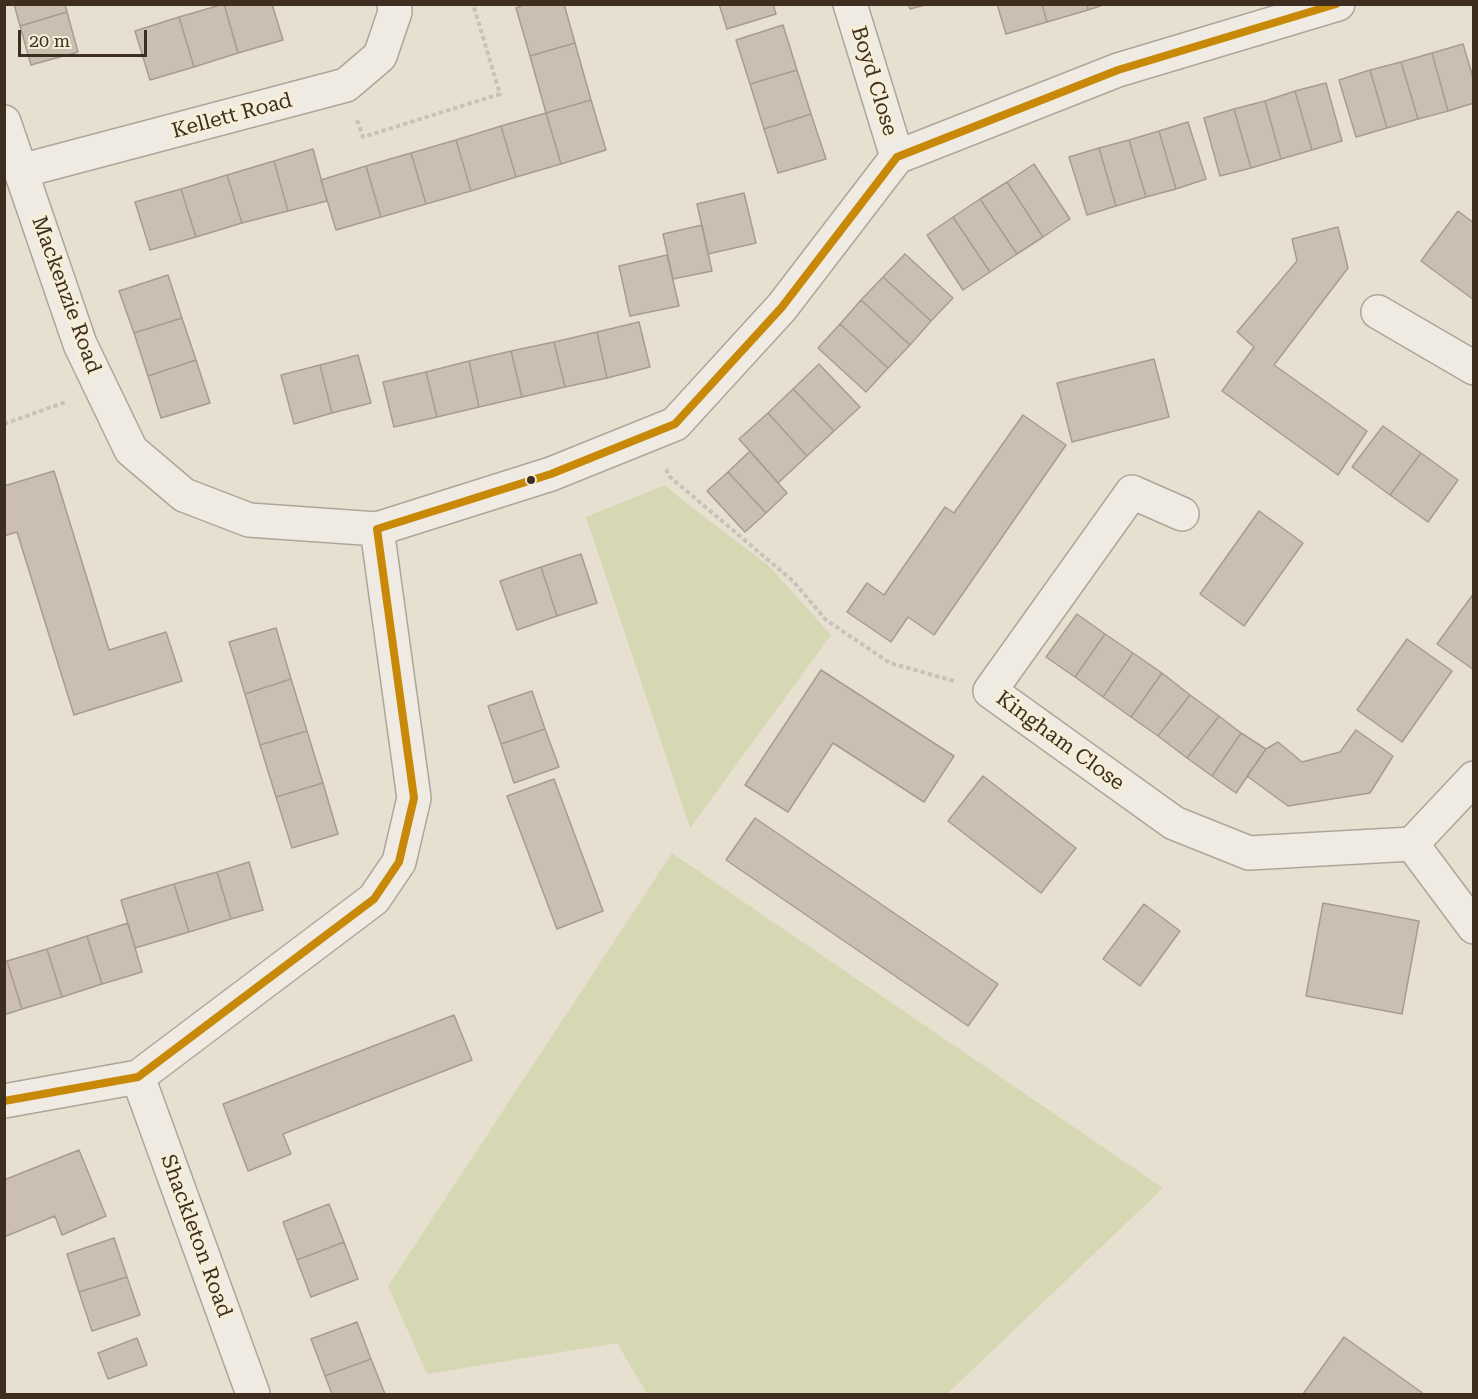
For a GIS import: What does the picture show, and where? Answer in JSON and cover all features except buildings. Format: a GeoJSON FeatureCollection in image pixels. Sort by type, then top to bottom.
{"type":"FeatureCollection","features":[{"type":"Feature","properties":{"kind":"street","name":"Kellett Road"},"geometry":{"type":"LineString","coordinates":[[21,171],[346,85],[380,56],[395,12],[394,4]]}},
{"type":"Feature","properties":{"kind":"street","name":"Boyd Close"},"geometry":{"type":"LineString","coordinates":[[850,4],[897,157]]}},
{"type":"Feature","properties":{"kind":"street"},"geometry":{"type":"LineString","coordinates":[[4,1101],[138,1077],[374,899],[399,862],[414,798],[377,529],[551,474],[675,424],[782,307],[897,157],[1118,70],[1338,4]]}},
{"type":"Feature","properties":{"kind":"street","name":"Mackenzie Road"},"geometry":{"type":"LineString","coordinates":[[4,122],[80,344],[130,450],[184,495],[249,520],[377,529]]}},
{"type":"Feature","properties":{"kind":"street"},"geometry":{"type":"LineString","coordinates":[[1378,312],[1473,368]]}},
{"type":"Feature","properties":{"kind":"street","name":"Kingham Close"},"geometry":{"type":"LineString","coordinates":[[1182,514],[1132,492],[990,692],[1174,823],[1249,853],[1412,844]]}},
{"type":"Feature","properties":{"kind":"street"},"geometry":{"type":"LineString","coordinates":[[1473,778],[1412,844],[1473,927]]}},
{"type":"Feature","properties":{"kind":"street","name":"Shackleton Road"},"geometry":{"type":"LineString","coordinates":[[138,1077],[253,1395]]}},
{"type":"Feature","properties":{"kind":"path"},"geometry":{"type":"LineString","coordinates":[[346,85],[363,136],[500,94],[473,4]]}},
{"type":"Feature","properties":{"kind":"path"},"geometry":{"type":"LineString","coordinates":[[4,424],[102,390]]}},
{"type":"Feature","properties":{"kind":"path"},"geometry":{"type":"LineString","coordinates":[[650,435],[670,477],[793,581],[826,620],[890,663],[990,692]]}},
{"type":"Feature","properties":{"kind":"green space"},"geometry":{"type":"Polygon","coordinates":[[[665,485],[769,566],[831,635],[690,828],[586,517],[665,485]]]}},
{"type":"Feature","properties":{"kind":"green space"},"geometry":{"type":"Polygon","coordinates":[[[672,853],[1163,1188],[947,1394],[647,1394],[617,1343],[427,1374],[388,1286],[672,853]]]}},
{"type":"Feature","properties":{"kind":"transit line"},"geometry":{"type":"LineString","coordinates":[[4,1101],[138,1077],[374,899],[399,862],[414,798],[377,529],[551,474],[675,424],[782,307],[897,157],[1118,70],[1336,4]]}}]}
